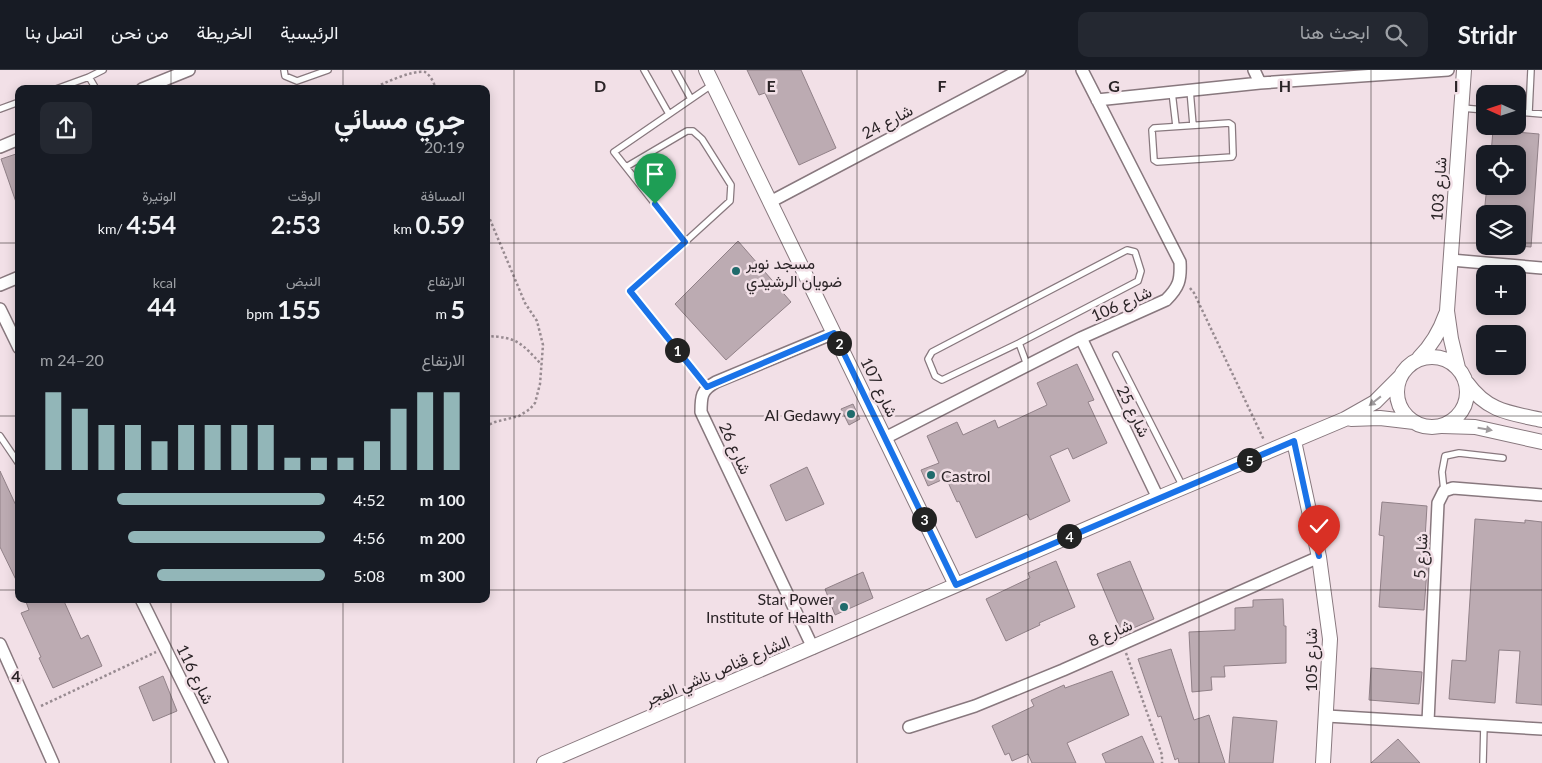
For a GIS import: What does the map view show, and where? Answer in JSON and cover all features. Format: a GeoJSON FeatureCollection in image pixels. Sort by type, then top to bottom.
{"type":"FeatureCollection","features":[{"type":"Feature","properties":{"kind":"street"},"geometry":{"type":"LineString","coordinates":[[152,85],[188,70]]}},
{"type":"Feature","properties":{"kind":"street","name":"شارع 107"},"geometry":{"type":"LineString","coordinates":[[706,70],[956,585]]}},
{"type":"Feature","properties":{"kind":"street","name":"شارع 24"},"geometry":{"type":"LineString","coordinates":[[770,202],[1020,70]]}},
{"type":"Feature","properties":{"kind":"street"},"geometry":{"type":"LineString","coordinates":[[1082,70],[1180,262],[1181,277]]}},
{"type":"Feature","properties":{"kind":"street"},"geometry":{"type":"LineString","coordinates":[[1254,70],[1260,83]]}},
{"type":"Feature","properties":{"kind":"street"},"geometry":{"type":"LineString","coordinates":[[1097,100],[1260,83],[1322,74],[1448,70]]}},
{"type":"Feature","properties":{"kind":"street","name":"شارع 103"},"geometry":{"type":"LineString","coordinates":[[1458,368],[1447,310],[1464,70]]}},
{"type":"Feature","properties":{"kind":"street"},"geometry":{"type":"LineString","coordinates":[[0,147],[15,141]]}},
{"type":"Feature","properties":{"kind":"street"},"geometry":{"type":"LineString","coordinates":[[1451,260],[1542,268]]}},
{"type":"Feature","properties":{"kind":"street","name":"شارع 106"},"geometry":{"type":"LineString","coordinates":[[885,438],[1027,365],[1166,300],[1175,291],[1181,277]]}},
{"type":"Feature","properties":{"kind":"street"},"geometry":{"type":"LineString","coordinates":[[0,285],[15,279]]}},
{"type":"Feature","properties":{"kind":"street"},"geometry":{"type":"LineString","coordinates":[[0,310],[15,340]]}},
{"type":"Feature","properties":{"kind":"street","name":"شارع 103"},"geometry":{"type":"LineString","coordinates":[[1419,358],[1436,337],[1447,310]]}},
{"type":"Feature","properties":{"kind":"street"},"geometry":{"type":"LineString","coordinates":[[707,387],[834,333]]}},
{"type":"Feature","properties":{"kind":"street","name":"شارع 25"},"geometry":{"type":"LineString","coordinates":[[1082,338],[1158,498]]}},
{"type":"Feature","properties":{"kind":"street"},"geometry":{"type":"LineString","coordinates":[[1437,427],[1455,419],[1462,412],[1468,393],[1464,375],[1458,368],[1450,361],[1440,357],[1429,356],[1419,358],[1408,366],[1400,377],[1397,387],[1399,402],[1406,416],[1425,426],[1437,427],[1475,427],[1542,442]]}},
{"type":"Feature","properties":{"kind":"street","name":"الشارع قناص ناشي الفجر"},"geometry":{"type":"LineString","coordinates":[[544,763],[1183,487],[1345,420],[1375,402],[1400,377]]}},
{"type":"Feature","properties":{"kind":"street"},"geometry":{"type":"LineString","coordinates":[[1466,383],[1488,405],[1502,411],[1542,420]]}},
{"type":"Feature","properties":{"kind":"street","name":"شارع 26"},"geometry":{"type":"LineString","coordinates":[[707,387],[701,398],[701,412],[813,648]]}},
{"type":"Feature","properties":{"kind":"street","name":"الشارع قناص ناشي الفجر"},"geometry":{"type":"LineString","coordinates":[[1345,420],[1380,418],[1415,422]]}},
{"type":"Feature","properties":{"kind":"street","name":"شارع 105"},"geometry":{"type":"LineString","coordinates":[[1294,441],[1319,556],[1330,639],[1323,763]]}},
{"type":"Feature","properties":{"kind":"street"},"geometry":{"type":"LineString","coordinates":[[1444,491],[1453,488],[1542,495]]}},
{"type":"Feature","properties":{"kind":"street","name":"شارع 5"},"geometry":{"type":"LineString","coordinates":[[1428,722],[1438,503],[1444,491]]}},
{"type":"Feature","properties":{"kind":"street","name":"شارع 8"},"geometry":{"type":"LineString","coordinates":[[909,727],[975,706],[1123,644],[1319,556]]}},
{"type":"Feature","properties":{"kind":"street","name":"شارع 116"},"geometry":{"type":"LineString","coordinates":[[143,603],[222,763]]}},
{"type":"Feature","properties":{"kind":"street"},"geometry":{"type":"LineString","coordinates":[[0,644],[53,763]]}},
{"type":"Feature","properties":{"kind":"street"},"geometry":{"type":"LineString","coordinates":[[1327,716],[1542,729]]}},
{"type":"Feature","properties":{"kind":"lane"},"geometry":{"type":"LineString","coordinates":[[67,85],[103,70]]}},
{"type":"Feature","properties":{"kind":"lane"},"geometry":{"type":"LineString","coordinates":[[284,70],[286,76],[296,81],[328,70]]}},
{"type":"Feature","properties":{"kind":"lane"},"geometry":{"type":"LineString","coordinates":[[644,70],[669,114]]}},
{"type":"Feature","properties":{"kind":"lane"},"geometry":{"type":"LineString","coordinates":[[675,70],[691,99]]}},
{"type":"Feature","properties":{"kind":"lane"},"geometry":{"type":"LineString","coordinates":[[1531,70],[1528,112],[1542,114]]}},
{"type":"Feature","properties":{"kind":"lane"},"geometry":{"type":"LineString","coordinates":[[89,77],[94,85]]}},
{"type":"Feature","properties":{"kind":"lane"},"geometry":{"type":"LineString","coordinates":[[685,242],[614,152],[713,84]]}},
{"type":"Feature","properties":{"kind":"lane"},"geometry":{"type":"LineString","coordinates":[[1190,90],[1193,125]]}},
{"type":"Feature","properties":{"kind":"lane"},"geometry":{"type":"LineString","coordinates":[[1172,92],[1176,126]]}},
{"type":"Feature","properties":{"kind":"lane"},"geometry":{"type":"LineString","coordinates":[[0,109],[15,103]]}},
{"type":"Feature","properties":{"kind":"lane"},"geometry":{"type":"LineString","coordinates":[[1462,108],[1476,109]]}},
{"type":"Feature","properties":{"kind":"lane"},"geometry":{"type":"LineString","coordinates":[[1231,123],[1232,157],[1155,161],[1152,130],[1154,128],[1176,126],[1231,123]]}},
{"type":"Feature","properties":{"kind":"lane"},"geometry":{"type":"LineString","coordinates":[[626,167],[686,130],[693,131],[702,139],[731,185],[730,201],[630,291],[707,387]]}},
{"type":"Feature","properties":{"kind":"lane"},"geometry":{"type":"LineString","coordinates":[[1127,250],[1134,252],[1141,271],[1138,281],[1019,343],[942,380],[935,376],[928,359],[932,352],[1127,250]]}},
{"type":"Feature","properties":{"kind":"lane"},"geometry":{"type":"LineString","coordinates":[[1019,343],[1027,365]]}},
{"type":"Feature","properties":{"kind":"lane"},"geometry":{"type":"LineString","coordinates":[[1116,355],[1183,487]]}},
{"type":"Feature","properties":{"kind":"lane"},"geometry":{"type":"LineString","coordinates":[[0,436],[15,458]]}},
{"type":"Feature","properties":{"kind":"lane"},"geometry":{"type":"LineString","coordinates":[[1444,491],[1442,472],[1445,456],[1458,453],[1504,458]]}},
{"type":"Feature","properties":{"kind":"lane"},"geometry":{"type":"LineString","coordinates":[[1483,763],[1484,725]]}},
{"type":"Feature","properties":{"kind":"path"},"geometry":{"type":"LineString","coordinates":[[381,85],[413,70],[420,70],[430,76],[434,85]]}},
{"type":"Feature","properties":{"kind":"path"},"geometry":{"type":"LineString","coordinates":[[490,220],[524,303],[532,311],[537,321],[543,345],[538,394],[530,409],[519,416],[490,424]]}},
{"type":"Feature","properties":{"kind":"path"},"geometry":{"type":"LineString","coordinates":[[1181,277],[1194,293],[1270,451]]}},
{"type":"Feature","properties":{"kind":"path"},"geometry":{"type":"LineString","coordinates":[[490,336],[505,337],[520,342],[542,365]]}},
{"type":"Feature","properties":{"kind":"path"},"geometry":{"type":"LineString","coordinates":[[1123,644],[1162,755],[1162,763]]}},
{"type":"Feature","properties":{"kind":"path"},"geometry":{"type":"LineString","coordinates":[[31,711],[165,648]]}},
{"type":"Feature","properties":{"kind":"building"},"geometry":{"type":"Polygon","coordinates":[[[747,70],[801,70],[836,148],[799,165],[765,93],[759,95],[747,70]]]}},
{"type":"Feature","properties":{"kind":"building"},"geometry":{"type":"Polygon","coordinates":[[[1539,134],[1531,247],[1526,247],[1526,205],[1485,205],[1486,195],[1526,195],[1526,145],[1492,145],[1493,135],[1539,134]]]}},
{"type":"Feature","properties":{"kind":"building"},"geometry":{"type":"Polygon","coordinates":[[[15,154],[15,199],[1,159],[15,154]]]}},
{"type":"Feature","properties":{"kind":"building","name":"مسجد نوير ضويان الرشيدي"},"geometry":{"type":"Polygon","coordinates":[[[738,241],[791,302],[726,360],[675,304],[738,241]]]}},
{"type":"Feature","properties":{"kind":"building"},"geometry":{"type":"Polygon","coordinates":[[[1077,364],[1094,400],[1088,402],[1107,443],[1073,459],[1068,448],[1050,456],[1070,501],[1030,520],[1027,514],[976,538],[946,478],[928,486],[921,470],[939,463],[927,436],[957,422],[963,435],[995,420],[998,428],[1047,405],[1037,383],[1077,364]]]}},
{"type":"Feature","properties":{"kind":"building","name":"Al Gedawy"},"geometry":{"type":"Polygon","coordinates":[[[853,404],[860,419],[849,425],[841,409],[853,404]]]}},
{"type":"Feature","properties":{"kind":"building"},"geometry":{"type":"Polygon","coordinates":[[[807,467],[824,504],[786,521],[770,485],[807,467]]]}},
{"type":"Feature","properties":{"kind":"building"},"geometry":{"type":"Polygon","coordinates":[[[0,471],[15,503],[15,578],[0,547],[0,471]]]}},
{"type":"Feature","properties":{"kind":"building"},"geometry":{"type":"Polygon","coordinates":[[[1382,502],[1427,506],[1424,555],[1428,556],[1424,610],[1379,607],[1384,536],[1379,535],[1382,502]]]}},
{"type":"Feature","properties":{"kind":"building"},"geometry":{"type":"Polygon","coordinates":[[[1475,519],[1525,523],[1525,520],[1542,522],[1542,705],[1516,703],[1520,651],[1499,650],[1495,703],[1449,699],[1452,660],[1466,661],[1475,519]]]}},
{"type":"Feature","properties":{"kind":"building"},"geometry":{"type":"Polygon","coordinates":[[[1056,561],[1075,607],[1039,623],[1040,625],[1006,641],[986,599],[1030,578],[1028,573],[1056,561]]]}},
{"type":"Feature","properties":{"kind":"building"},"geometry":{"type":"Polygon","coordinates":[[[1130,561],[1154,619],[1122,633],[1097,574],[1130,561]]]}},
{"type":"Feature","properties":{"kind":"building"},"geometry":{"type":"Polygon","coordinates":[[[863,572],[873,598],[835,615],[825,589],[863,572]]]}},
{"type":"Feature","properties":{"kind":"building"},"geometry":{"type":"Polygon","coordinates":[[[1283,599],[1284,626],[1286,626],[1286,663],[1224,666],[1225,677],[1211,677],[1212,690],[1192,692],[1189,632],[1235,630],[1235,608],[1253,607],[1253,600],[1283,599]]]}},
{"type":"Feature","properties":{"kind":"building"},"geometry":{"type":"Polygon","coordinates":[[[26,603],[65,603],[81,639],[88,635],[102,666],[53,688],[21,613],[29,610],[26,603]]]}},
{"type":"Feature","properties":{"kind":"building"},"geometry":{"type":"Polygon","coordinates":[[[1171,649],[1194,720],[1209,715],[1225,763],[1179,763],[1178,758],[1175,760],[1161,716],[1158,717],[1138,659],[1171,649]]]}},
{"type":"Feature","properties":{"kind":"building"},"geometry":{"type":"Polygon","coordinates":[[[1371,668],[1422,672],[1419,704],[1369,700],[1371,668]]]}},
{"type":"Feature","properties":{"kind":"building"},"geometry":{"type":"Polygon","coordinates":[[[1112,671],[1129,715],[1067,743],[1076,763],[1032,763],[1028,754],[1012,761],[1009,753],[1005,755],[992,726],[1034,706],[1031,700],[1064,685],[1065,688],[1112,671]]]}},
{"type":"Feature","properties":{"kind":"building"},"geometry":{"type":"Polygon","coordinates":[[[163,676],[177,711],[153,721],[139,687],[163,676]]]}},
{"type":"Feature","properties":{"kind":"building"},"geometry":{"type":"Polygon","coordinates":[[[1233,717],[1277,721],[1273,763],[1229,763],[1233,717]]]}},
{"type":"Feature","properties":{"kind":"building"},"geometry":{"type":"Polygon","coordinates":[[[1142,736],[1154,763],[1106,763],[1102,754],[1142,736]]]}},
{"type":"Feature","properties":{"kind":"building"},"geometry":{"type":"Polygon","coordinates":[[[1398,739],[1420,763],[1371,763],[1398,739]]]}},
{"type":"Feature","properties":{"kind":"place","name":"مسجد نوير ضويان الرشيدي"},"geometry":{"type":"Point","coordinates":[736,271]}},
{"type":"Feature","properties":{"kind":"place","name":"Al Gedawy"},"geometry":{"type":"Point","coordinates":[851,414]}},
{"type":"Feature","properties":{"kind":"place","name":"Castrol"},"geometry":{"type":"Point","coordinates":[931,475]}},
{"type":"Feature","properties":{"kind":"place","name":"Star Power Institute of Health"},"geometry":{"type":"Point","coordinates":[844,607]}},
{"type":"Feature","properties":{"kind":"route"},"geometry":{"type":"LineString","coordinates":[[655,204],[685,242],[630,291],[707,387],[834,333],[956,585],[1294,441],[1319,556]]}}]}
